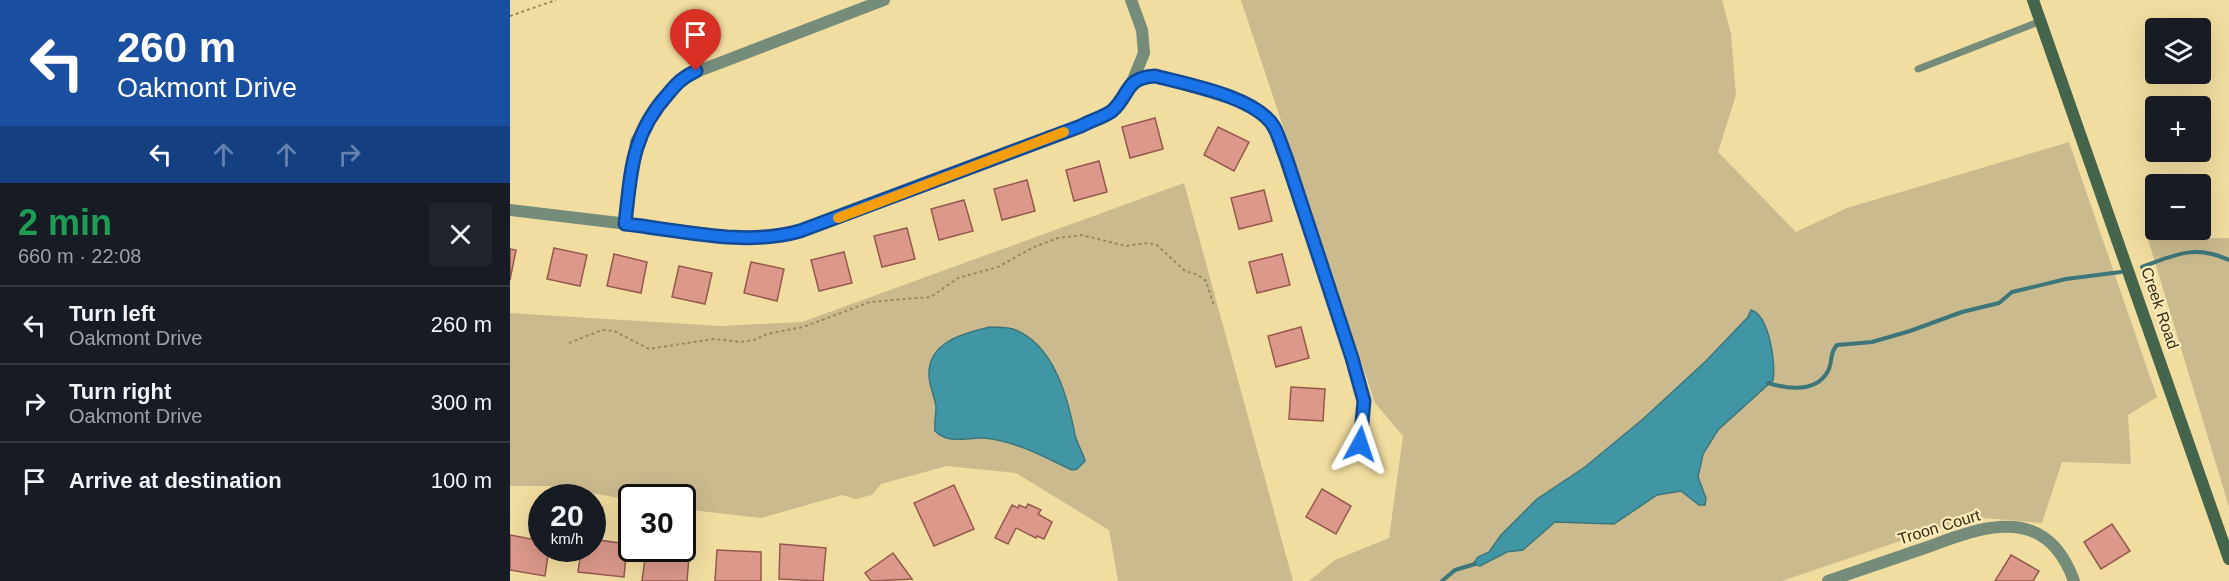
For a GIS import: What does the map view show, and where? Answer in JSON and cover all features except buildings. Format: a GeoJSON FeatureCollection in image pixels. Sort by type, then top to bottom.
{"type":"FeatureCollection","features":[{"type":"Feature","properties":{"kind":"main road","name":"Creek Road"},"geometry":{"type":"LineString","coordinates":[[2033,0],[2229,560]]}},
{"type":"Feature","properties":{"kind":"street"},"geometry":{"type":"LineString","coordinates":[[625,224],[636,142],[655,108],[683,77],[884,0]]}},
{"type":"Feature","properties":{"kind":"street"},"geometry":{"type":"LineString","coordinates":[[510,210],[745,238],[795,233],[1081,126],[1112,111],[1133,80],[1144,53],[1142,30],[1131,0]]}},
{"type":"Feature","properties":{"kind":"street"},"geometry":{"type":"LineString","coordinates":[[1133,80],[1155,76],[1241,101],[1265,116],[1274,127],[1290,168],[1364,401],[1360,444]]}},
{"type":"Feature","properties":{"kind":"street","name":"Troon Court"},"geometry":{"type":"LineString","coordinates":[[1828,581],[1984,528],[2022,528],[2039,535],[2054,545],[2067,562],[2074,581]]}},
{"type":"Feature","properties":{"kind":"lane"},"geometry":{"type":"LineString","coordinates":[[1918,69],[2040,21]]}},
{"type":"Feature","properties":{"kind":"path"},"geometry":{"type":"LineString","coordinates":[[510,16],[556,0]]}},
{"type":"Feature","properties":{"kind":"path"},"geometry":{"type":"LineString","coordinates":[[569,343],[602,330],[614,331],[649,349],[713,339],[741,342],[754,340],[767,334],[803,327],[870,302],[932,297],[958,278],[998,267],[1058,238],[1082,235],[1126,246],[1148,243],[1156,245],[1185,271],[1198,274],[1206,281],[1214,306]]}},
{"type":"Feature","properties":{"kind":"shaded area"},"geometry":{"type":"Polygon","coordinates":[[[1241,0],[1722,0],[1731,34],[1736,95],[1718,152],[1796,232],[1847,208],[2069,142],[2157,397],[2128,415],[2131,464],[2062,462],[2042,523],[1971,517],[1782,581],[1309,581],[1335,560],[1389,538],[1403,436],[1375,403],[1241,0]],[[1751,310],[1748,317],[1706,361],[1643,419],[1585,467],[1537,499],[1501,535],[1489,552],[1474,560],[1523,550],[1555,522],[1614,524],[1657,495],[1681,491],[1702,506],[1706,503],[1698,477],[1703,454],[1718,430],[1773,380],[1770,341],[1763,321],[1751,310]]]}},
{"type":"Feature","properties":{"kind":"shaded area"},"geometry":{"type":"Polygon","coordinates":[[[1184,183],[1293,581],[1118,581],[1109,530],[1016,473],[947,466],[881,484],[872,495],[855,499],[842,495],[761,518],[696,510],[696,484],[618,484],[618,498],[606,496],[606,484],[510,486],[510,313],[720,326],[802,322],[1184,183]]]}},
{"type":"Feature","properties":{"kind":"shaded area"},"geometry":{"type":"Polygon","coordinates":[[[2229,238],[2229,507],[2148,240],[2229,238]]]}},
{"type":"Feature","properties":{"kind":"water"},"geometry":{"type":"Polygon","coordinates":[[[1751,310],[1757,314],[1767,330],[1772,352],[1773,380],[1718,430],[1703,454],[1698,477],[1706,498],[1705,505],[1699,505],[1681,491],[1657,495],[1614,524],[1555,522],[1523,550],[1507,552],[1480,566],[1473,564],[1478,557],[1489,552],[1501,535],[1537,499],[1585,467],[1643,419],[1706,361],[1748,317],[1751,310]]]}},
{"type":"Feature","properties":{"kind":"water"},"geometry":{"type":"Polygon","coordinates":[[[990,327],[1013,329],[1027,336],[1049,359],[1063,389],[1076,438],[1085,461],[1077,469],[1072,470],[1007,442],[984,438],[952,439],[935,431],[936,407],[929,375],[934,354],[959,336],[990,327]]]}},
{"type":"Feature","properties":{"kind":"waterway"},"geometry":{"type":"LineString","coordinates":[[2142,267],[2175,255],[2195,252],[2217,255],[2229,260]]}},
{"type":"Feature","properties":{"kind":"waterway"},"geometry":{"type":"LineString","coordinates":[[1768,383],[1793,388],[1816,383],[1828,371],[1833,351],[1837,345],[1872,342],[1910,331],[1962,312],[1999,303],[2012,292],[2066,279],[2121,272]]}},
{"type":"Feature","properties":{"kind":"waterway"},"geometry":{"type":"LineString","coordinates":[[1442,581],[1455,570],[1475,564]]}},
{"type":"Feature","properties":{"kind":"slow traffic"},"geometry":{"type":"LineString","coordinates":[[838,218],[1064,132]]}},
{"type":"Feature","properties":{"kind":"route"},"geometry":{"type":"LineString","coordinates":[[696,71],[683,77],[655,108],[636,142],[630,173],[625,224],[745,238],[785,235],[800,231],[1081,126],[1112,111],[1133,80],[1144,76],[1155,76],[1241,101],[1265,116],[1274,127],[1286,157],[1364,401],[1360,444]]}}]}
